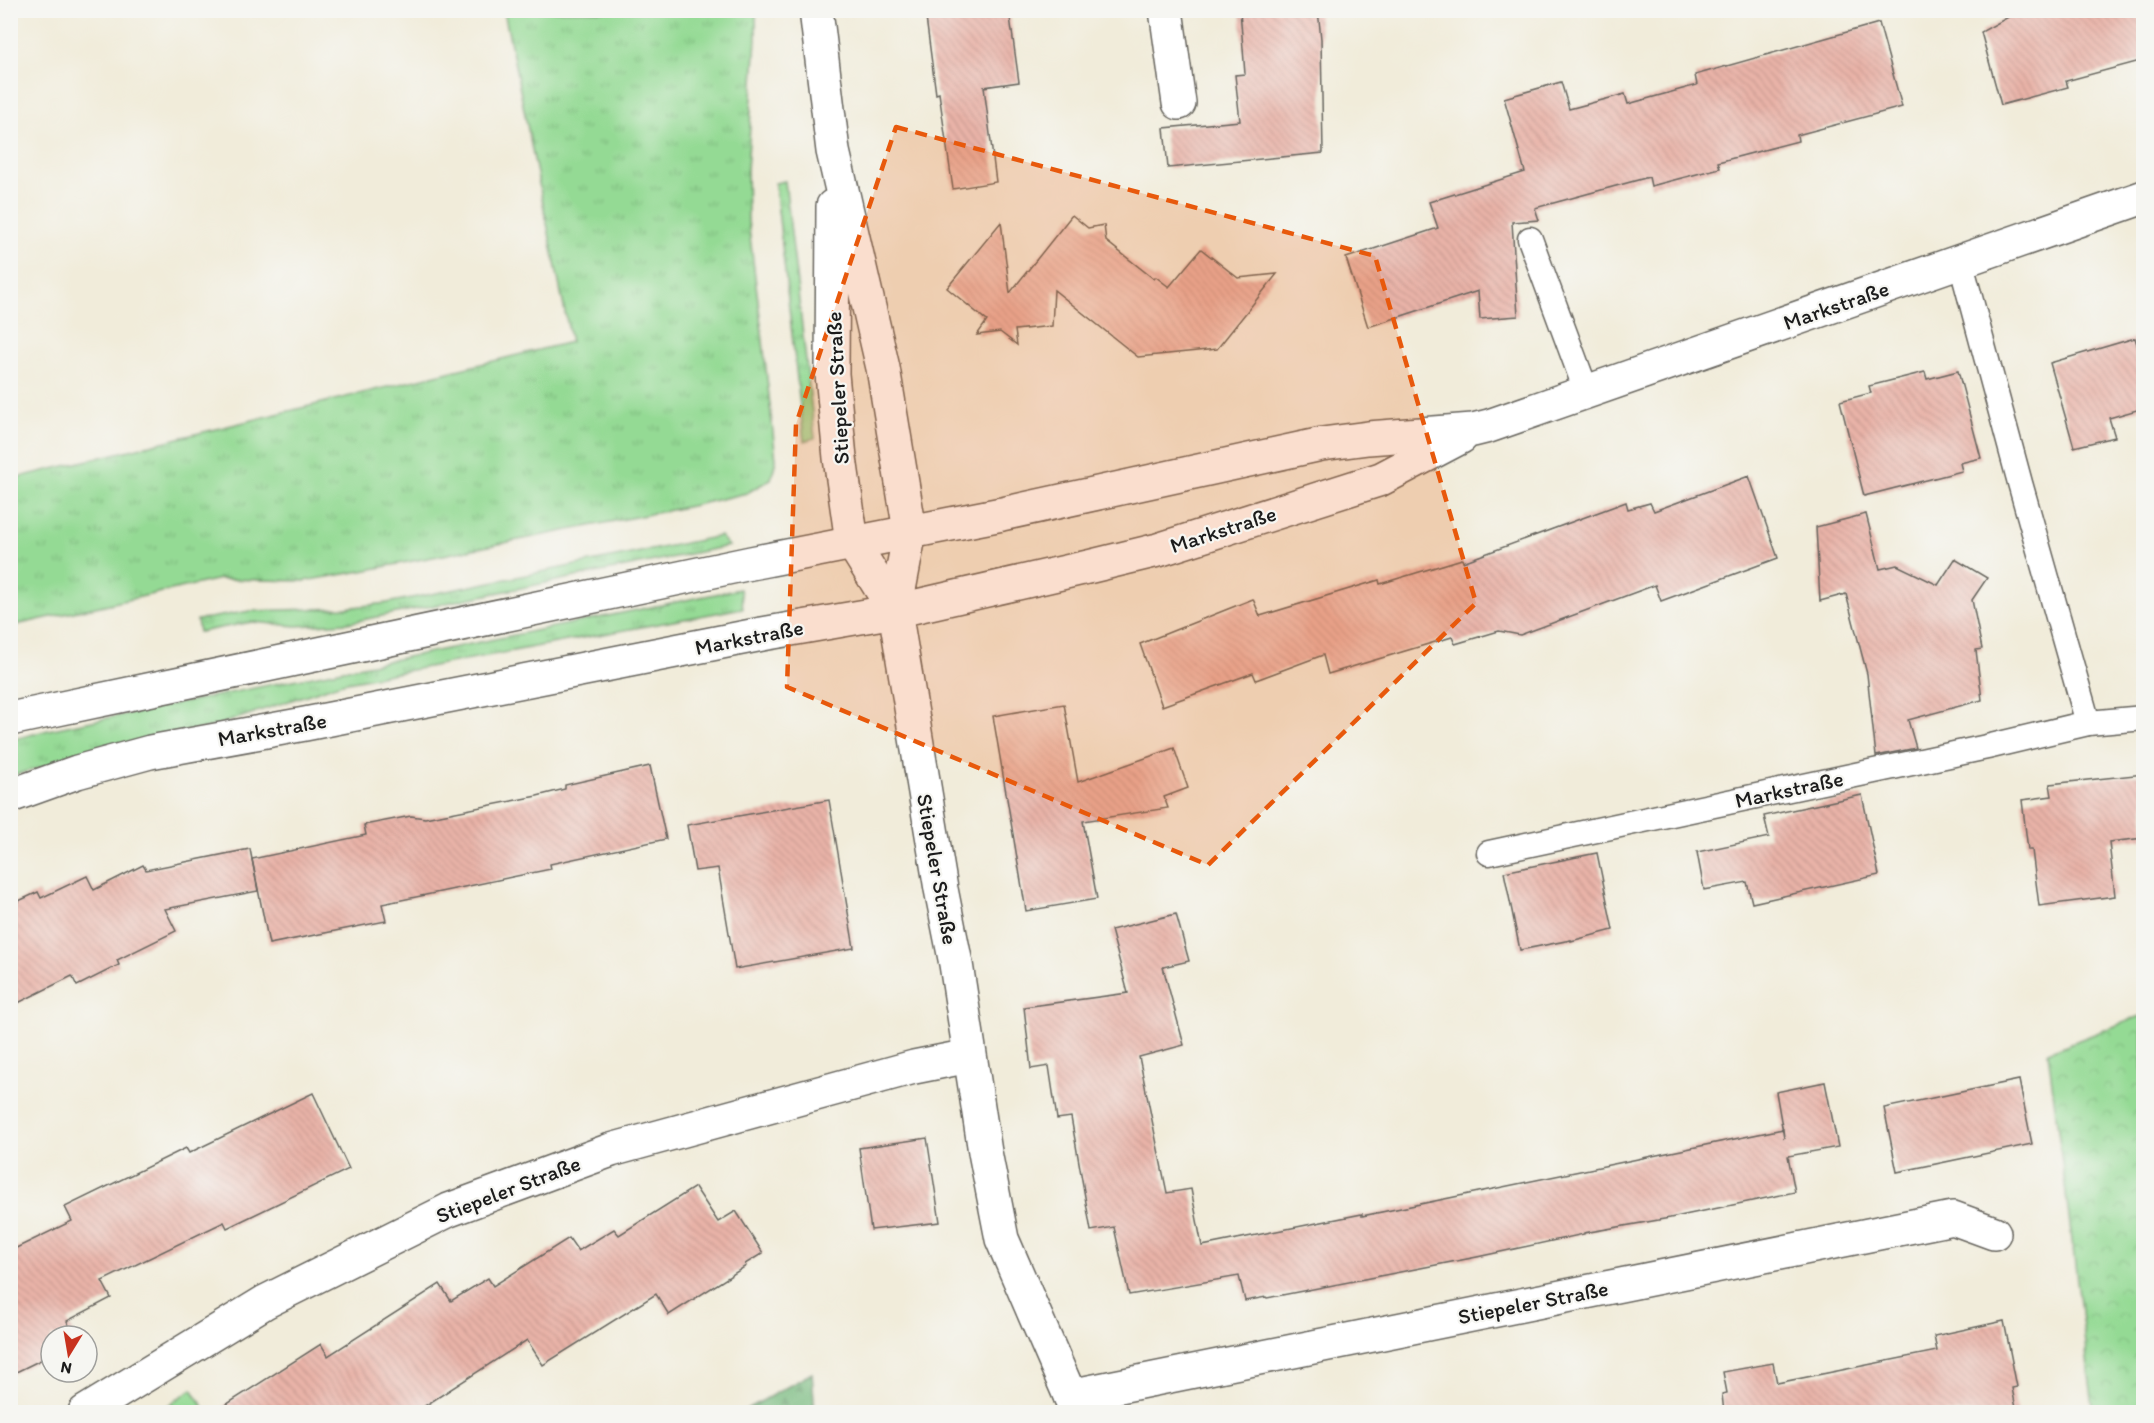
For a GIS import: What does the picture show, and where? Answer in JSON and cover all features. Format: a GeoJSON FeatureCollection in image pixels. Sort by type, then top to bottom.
{"type":"FeatureCollection","features":[{"type":"Feature","properties":{"kind":"street","name":"Stiepeler Straße"},"geometry":{"type":"LineString","coordinates":[[816,10],[833,151],[883,368],[910,531],[895,610],[969,1056],[1002,1239],[1074,1404],[1953,1218],[1994,1233]]}},
{"type":"Feature","properties":{"kind":"street"},"geometry":{"type":"LineString","coordinates":[[1166,10],[1179,103]]}},
{"type":"Feature","properties":{"kind":"street","name":"Stiepeler Straße"},"geometry":{"type":"LineString","coordinates":[[833,151],[832,374],[852,542],[895,610]]}},
{"type":"Feature","properties":{"kind":"street","name":"Markstraße"},"geometry":{"type":"LineString","coordinates":[[10,796],[77,772],[150,752],[895,610],[1158,550],[1381,479],[1473,430],[1587,393],[2144,197]]}},
{"type":"Feature","properties":{"kind":"street","name":"Markstraße"},"geometry":{"type":"LineString","coordinates":[[10,719],[852,542],[1002,514],[1322,444],[1473,430]]}},
{"type":"Feature","properties":{"kind":"street","name":"Stiepeler Straße"},"geometry":{"type":"LineString","coordinates":[[85,1413],[265,1302],[449,1210],[611,1150],[914,1067],[969,1056]]}},
{"type":"Feature","properties":{"kind":"lane"},"geometry":{"type":"LineString","coordinates":[[1530,239],[1587,393]]}},
{"type":"Feature","properties":{"kind":"lane"},"geometry":{"type":"LineString","coordinates":[[1960,260],[2088,723]]}},
{"type":"Feature","properties":{"kind":"lane","name":"Markstraße"},"geometry":{"type":"LineString","coordinates":[[1489,854],[1987,747],[2088,723],[2144,718]]}},
{"type":"Feature","properties":{"kind":"highlighted area"},"geometry":{"type":"Polygon","coordinates":[[[896,127],[1375,256],[1476,603],[1208,865],[787,687],[796,424],[896,127]]]}},
{"type":"Feature","properties":{"kind":"green space"},"geometry":{"type":"Polygon","coordinates":[[[504,11],[756,11],[747,170],[748,221],[776,460],[771,479],[747,493],[691,506],[362,571],[304,581],[220,579],[11,626],[11,479],[571,342],[504,11]]]}},
{"type":"Feature","properties":{"kind":"green space"},"geometry":{"type":"Polygon","coordinates":[[[785,181],[815,438],[804,441],[775,183],[785,181]]]}},
{"type":"Feature","properties":{"kind":"green space"},"geometry":{"type":"Polygon","coordinates":[[[720,536],[729,546],[347,623],[296,626],[252,622],[199,632],[197,620],[250,611],[345,608],[387,603],[720,536]]]}},
{"type":"Feature","properties":{"kind":"green space"},"geometry":{"type":"Polygon","coordinates":[[[740,589],[743,608],[342,683],[218,725],[11,776],[11,740],[48,730],[740,589]]]}},
{"type":"Feature","properties":{"kind":"green space"},"geometry":{"type":"Polygon","coordinates":[[[2143,1015],[2143,1412],[2091,1412],[2093,1406],[2048,1052],[2143,1015]]]}},
{"type":"Feature","properties":{"kind":"green space"},"geometry":{"type":"Polygon","coordinates":[[[812,1373],[815,1412],[742,1412],[812,1373]]]}},
{"type":"Feature","properties":{"kind":"green space"},"geometry":{"type":"Polygon","coordinates":[[[192,1389],[207,1412],[159,1412],[192,1389]]]}},
{"type":"Feature","properties":{"kind":"building"},"geometry":{"type":"Polygon","coordinates":[[[925,10],[1009,10],[1019,82],[984,87],[996,182],[953,189],[939,93],[936,94],[925,10]]]}},
{"type":"Feature","properties":{"kind":"building"},"geometry":{"type":"Polygon","coordinates":[[[1240,10],[1318,10],[1321,39],[1323,153],[1168,168],[1164,128],[1240,121],[1235,75],[1245,74],[1240,10]]]}},
{"type":"Feature","properties":{"kind":"building"},"geometry":{"type":"Polygon","coordinates":[[[2021,10],[2144,10],[2144,60],[2066,81],[2068,87],[2001,105],[1981,32],[2021,10]]]}},
{"type":"Feature","properties":{"kind":"building"},"geometry":{"type":"Polygon","coordinates":[[[1879,23],[1902,107],[1797,135],[1798,141],[1718,162],[1720,168],[1651,186],[1649,177],[1535,208],[1539,220],[1512,222],[1518,316],[1480,319],[1478,291],[1368,327],[1346,258],[1438,228],[1429,202],[1525,172],[1504,98],[1561,82],[1569,109],[1625,94],[1628,104],[1697,85],[1695,75],[1879,23]]]}},
{"type":"Feature","properties":{"kind":"building"},"geometry":{"type":"Polygon","coordinates":[[[1072,215],[1088,228],[1104,225],[1106,241],[1154,279],[1156,277],[1169,287],[1201,249],[1238,278],[1277,274],[1217,349],[1138,357],[1054,290],[1052,326],[1015,330],[1017,345],[1000,332],[977,335],[987,321],[947,288],[1001,222],[1010,293],[1072,215]]]}},
{"type":"Feature","properties":{"kind":"building"},"geometry":{"type":"Polygon","coordinates":[[[2135,338],[2144,366],[2144,408],[2109,418],[2115,437],[2074,447],[2050,363],[2135,338]]]}},
{"type":"Feature","properties":{"kind":"building"},"geometry":{"type":"Polygon","coordinates":[[[1958,371],[1981,458],[1960,463],[1962,471],[1864,496],[1840,401],[1871,393],[1869,386],[1925,372],[1927,379],[1958,371]]]}},
{"type":"Feature","properties":{"kind":"building"},"geometry":{"type":"Polygon","coordinates":[[[1749,476],[1778,558],[1661,601],[1655,585],[1520,635],[1499,631],[1455,644],[1452,637],[1328,674],[1323,655],[1256,680],[1253,673],[1162,706],[1140,644],[1253,599],[1260,616],[1379,580],[1380,584],[1462,559],[1463,562],[1626,502],[1628,509],[1650,503],[1654,511],[1749,476]]]}},
{"type":"Feature","properties":{"kind":"building"},"geometry":{"type":"Polygon","coordinates":[[[1866,514],[1880,569],[1897,565],[1938,585],[1955,559],[1987,578],[1972,600],[1982,649],[1976,650],[1982,700],[1908,720],[1916,748],[1876,756],[1867,674],[1846,594],[1820,601],[1816,527],[1866,514]]]}},
{"type":"Feature","properties":{"kind":"building"},"geometry":{"type":"Polygon","coordinates":[[[1064,704],[1078,782],[1174,748],[1188,788],[1164,797],[1168,808],[1083,821],[1097,899],[1026,911],[993,716],[1064,704]]]}},
{"type":"Feature","properties":{"kind":"building"},"geometry":{"type":"Polygon","coordinates":[[[650,766],[666,839],[550,864],[551,869],[382,904],[386,921],[269,944],[252,859],[366,835],[364,825],[411,816],[425,818],[537,796],[565,789],[565,785],[650,766]]]}},
{"type":"Feature","properties":{"kind":"building"},"geometry":{"type":"Polygon","coordinates":[[[2144,774],[2144,838],[2109,842],[2115,896],[2039,906],[2032,850],[2028,850],[2022,800],[2052,796],[2050,784],[2144,774]]]}},
{"type":"Feature","properties":{"kind":"building"},"geometry":{"type":"Polygon","coordinates":[[[1862,795],[1879,875],[1752,903],[1747,882],[1704,890],[1697,852],[1769,837],[1764,816],[1862,795]]]}},
{"type":"Feature","properties":{"kind":"building"},"geometry":{"type":"Polygon","coordinates":[[[829,800],[854,948],[735,969],[718,868],[695,871],[687,825],[829,800]]]}},
{"type":"Feature","properties":{"kind":"building"},"geometry":{"type":"Polygon","coordinates":[[[250,849],[258,891],[165,909],[176,931],[117,960],[119,965],[77,986],[72,976],[10,1007],[10,905],[38,892],[41,898],[87,876],[94,890],[143,865],[146,870],[250,849]]]}},
{"type":"Feature","properties":{"kind":"building"},"geometry":{"type":"Polygon","coordinates":[[[1597,853],[1613,930],[1571,941],[1520,950],[1504,872],[1597,853]]]}},
{"type":"Feature","properties":{"kind":"building"},"geometry":{"type":"Polygon","coordinates":[[[1176,914],[1189,961],[1163,967],[1184,1045],[1139,1057],[1167,1193],[1191,1189],[1202,1246],[1362,1214],[1362,1216],[1782,1129],[1776,1092],[1825,1082],[1838,1147],[1788,1156],[1795,1192],[1267,1298],[1245,1301],[1239,1276],[1129,1295],[1114,1227],[1091,1231],[1071,1117],[1057,1119],[1049,1066],[1031,1069],[1024,1007],[1128,993],[1111,930],[1176,914]]]}},
{"type":"Feature","properties":{"kind":"building"},"geometry":{"type":"Polygon","coordinates":[[[2019,1080],[2032,1144],[1897,1172],[1884,1108],[2019,1080]]]}},
{"type":"Feature","properties":{"kind":"building"},"geometry":{"type":"Polygon","coordinates":[[[313,1093],[349,1169],[227,1228],[224,1222],[102,1281],[111,1298],[67,1321],[68,1324],[39,1324],[39,1361],[10,1375],[10,1251],[72,1221],[65,1207],[186,1148],[189,1153],[313,1093]]]}},
{"type":"Feature","properties":{"kind":"building"},"geometry":{"type":"Polygon","coordinates":[[[927,1138],[940,1222],[871,1230],[859,1148],[927,1138]]]}},
{"type":"Feature","properties":{"kind":"building"},"geometry":{"type":"Polygon","coordinates":[[[695,1187],[718,1222],[736,1211],[763,1253],[669,1315],[656,1294],[543,1365],[527,1340],[414,1413],[213,1413],[321,1344],[328,1356],[440,1284],[451,1301],[488,1278],[493,1286],[569,1238],[578,1251],[614,1229],[619,1235],[695,1187]]]}},
{"type":"Feature","properties":{"kind":"building"},"geometry":{"type":"Polygon","coordinates":[[[2004,1321],[2017,1387],[2012,1388],[2017,1413],[1724,1413],[1722,1394],[1727,1393],[1723,1372],[1773,1363],[1777,1383],[1937,1351],[1934,1336],[2004,1321]]]}}]}
